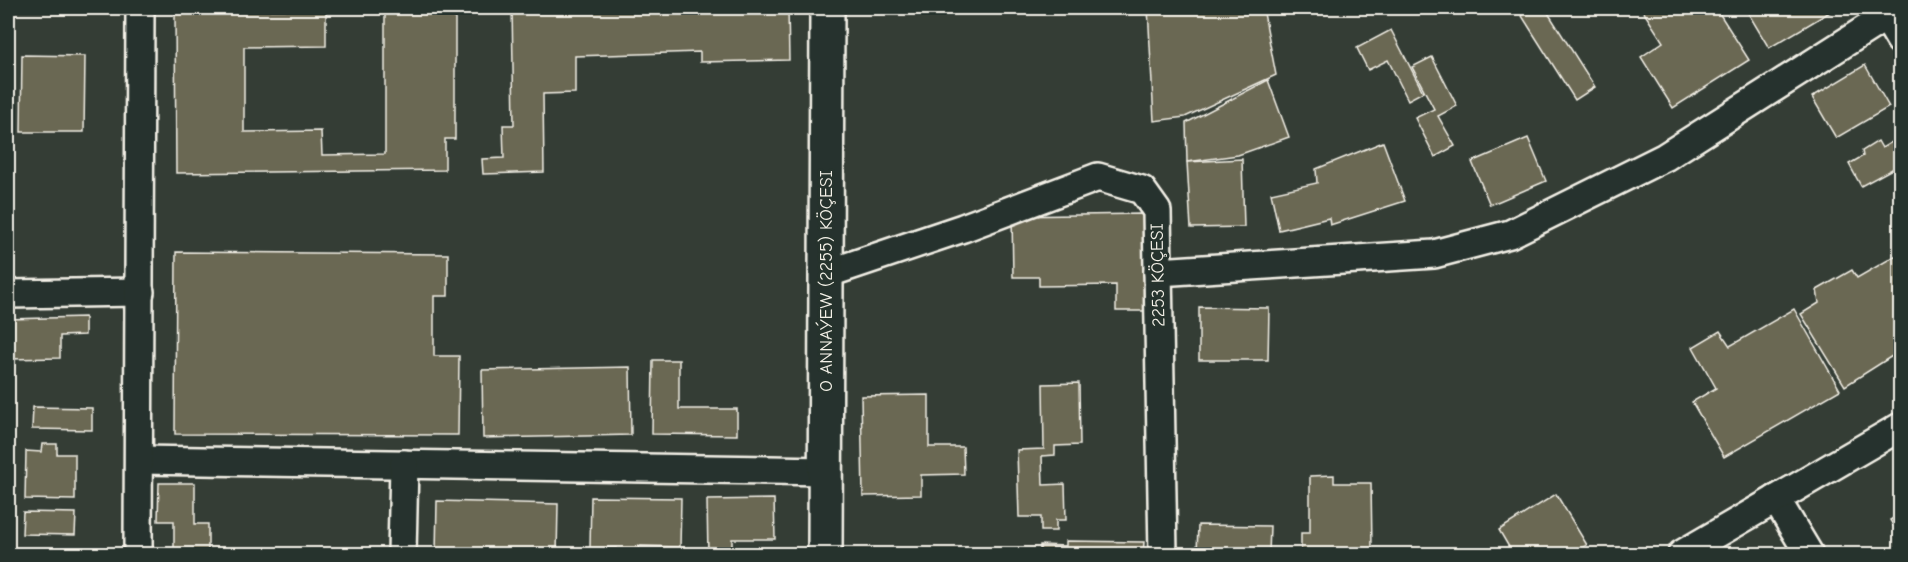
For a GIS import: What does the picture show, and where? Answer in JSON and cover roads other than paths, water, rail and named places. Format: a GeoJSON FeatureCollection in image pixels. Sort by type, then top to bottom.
{"type":"FeatureCollection","features":[{"type":"Feature","properties":{"kind":"main road","name":"O ANNAÝEW (2255) KÖÇESI"},"geometry":{"type":"LineString","coordinates":[[825,555],[827,8]]}},
{"type":"Feature","properties":{"kind":"street"},"geometry":{"type":"LineString","coordinates":[[138,555],[140,8]]}},
{"type":"Feature","properties":{"kind":"street"},"geometry":{"type":"LineString","coordinates":[[1158,272],[1434,254],[1510,234],[1665,156],[1884,12],[1900,40]]}},
{"type":"Feature","properties":{"kind":"street","name":"2253 KÖÇESI"},"geometry":{"type":"LineString","coordinates":[[826,273],[963,228],[1098,177],[1142,190],[1157,211],[1163,555]]}},
{"type":"Feature","properties":{"kind":"street"},"geometry":{"type":"LineString","coordinates":[[8,294],[140,292]]}},
{"type":"Feature","properties":{"kind":"street"},"geometry":{"type":"LineString","coordinates":[[1682,555],[1900,427]]}},
{"type":"Feature","properties":{"kind":"street"},"geometry":{"type":"LineString","coordinates":[[140,460],[826,471]]}},
{"type":"Feature","properties":{"kind":"street"},"geometry":{"type":"LineString","coordinates":[[402,555],[404,464]]}},
{"type":"Feature","properties":{"kind":"street"},"geometry":{"type":"LineString","coordinates":[[1776,499],[1809,555]]}}]}
